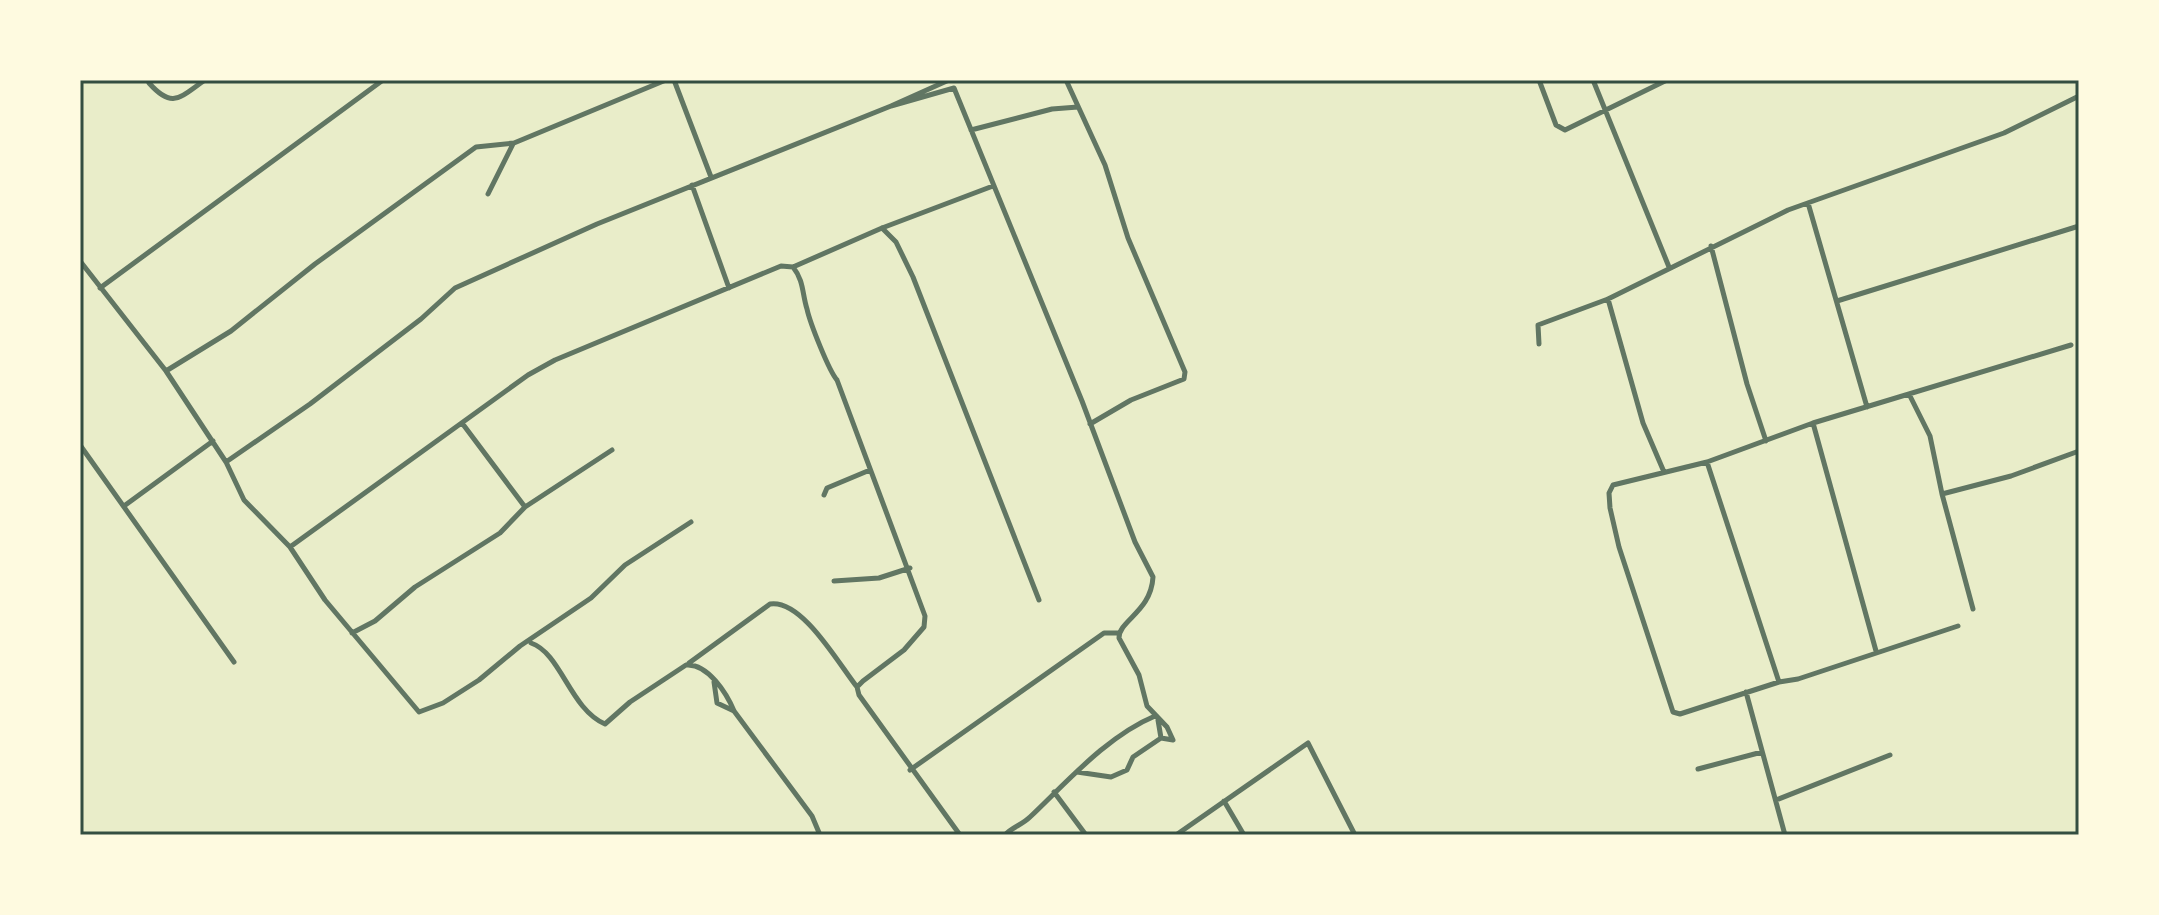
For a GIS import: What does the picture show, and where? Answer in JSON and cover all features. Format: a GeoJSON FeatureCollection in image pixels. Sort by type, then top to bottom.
{"type":"FeatureCollection","features":[{"type":"Feature","properties":{"kind":"street"},"geometry":{"type":"LineString","coordinates":[[149,83],[168,100],[176,100],[205,80]]}},
{"type":"Feature","properties":{"kind":"street"},"geometry":{"type":"LineString","coordinates":[[100,288],[383,80]]}},
{"type":"Feature","properties":{"kind":"street"},"geometry":{"type":"LineString","coordinates":[[166,371],[231,331],[305,271],[476,147],[514,143],[666,80]]}},
{"type":"Feature","properties":{"kind":"street"},"geometry":{"type":"LineString","coordinates":[[674,80],[711,177]]}},
{"type":"Feature","properties":{"kind":"street"},"geometry":{"type":"LineString","coordinates":[[226,462],[310,404],[421,319],[455,288],[711,177],[949,80]]}},
{"type":"Feature","properties":{"kind":"street"},"geometry":{"type":"LineString","coordinates":[[1066,80],[1105,165],[1128,238],[1185,372],[1184,379],[1177,384],[1131,400],[1090,424]]}},
{"type":"Feature","properties":{"kind":"street"},"geometry":{"type":"LineString","coordinates":[[1539,80],[1559,129],[1565,130],[1667,80]]}},
{"type":"Feature","properties":{"kind":"street"},"geometry":{"type":"LineString","coordinates":[[1593,80],[1669,267]]}},
{"type":"Feature","properties":{"kind":"street"},"geometry":{"type":"LineString","coordinates":[[891,106],[954,88],[1153,577],[1146,605],[1118,633],[1104,633],[910,770]]}},
{"type":"Feature","properties":{"kind":"street"},"geometry":{"type":"LineString","coordinates":[[1539,344],[1538,325],[1608,299],[1711,246],[1808,203],[2004,133],[2079,96]]}},
{"type":"Feature","properties":{"kind":"street"},"geometry":{"type":"LineString","coordinates":[[971,130],[1052,109],[1078,107]]}},
{"type":"Feature","properties":{"kind":"street"},"geometry":{"type":"LineString","coordinates":[[488,194],[514,143]]}},
{"type":"Feature","properties":{"kind":"street"},"geometry":{"type":"LineString","coordinates":[[692,185],[729,288]]}},
{"type":"Feature","properties":{"kind":"street"},"geometry":{"type":"LineString","coordinates":[[290,547],[555,360],[781,266],[793,267],[882,228],[993,186]]}},
{"type":"Feature","properties":{"kind":"street"},"geometry":{"type":"LineString","coordinates":[[1808,203],[1867,407]]}},
{"type":"Feature","properties":{"kind":"street"},"geometry":{"type":"LineString","coordinates":[[1837,301],[2079,226]]}},
{"type":"Feature","properties":{"kind":"street"},"geometry":{"type":"LineString","coordinates":[[882,228],[896,242],[913,277],[1039,600]]}},
{"type":"Feature","properties":{"kind":"street"},"geometry":{"type":"LineString","coordinates":[[1711,246],[1747,384],[1766,441]]}},
{"type":"Feature","properties":{"kind":"street"},"geometry":{"type":"LineString","coordinates":[[80,261],[166,371],[226,462],[244,500],[290,547],[352,633],[419,712],[443,703],[520,646],[530,643],[591,598],[625,565],[691,522]]}},
{"type":"Feature","properties":{"kind":"street"},"geometry":{"type":"LineString","coordinates":[[793,267],[802,278],[808,314],[820,340],[828,371],[837,380],[910,568],[925,616],[924,627],[904,650],[857,687]]}},
{"type":"Feature","properties":{"kind":"street"},"geometry":{"type":"LineString","coordinates":[[1608,299],[1643,423],[1664,472]]}},
{"type":"Feature","properties":{"kind":"street"},"geometry":{"type":"LineString","coordinates":[[1958,626],[1798,679],[1779,682],[1680,714],[1673,712],[1619,547],[1609,493],[1613,485],[1707,462],[1813,423],[2071,345]]}},
{"type":"Feature","properties":{"kind":"street"},"geometry":{"type":"LineString","coordinates":[[1909,394],[1930,436],[1973,609]]}},
{"type":"Feature","properties":{"kind":"street"},"geometry":{"type":"LineString","coordinates":[[462,423],[525,507]]}},
{"type":"Feature","properties":{"kind":"street"},"geometry":{"type":"LineString","coordinates":[[1813,423],[1876,651]]}},
{"type":"Feature","properties":{"kind":"street"},"geometry":{"type":"LineString","coordinates":[[124,506],[213,441]]}},
{"type":"Feature","properties":{"kind":"street"},"geometry":{"type":"LineString","coordinates":[[80,445],[234,662]]}},
{"type":"Feature","properties":{"kind":"street"},"geometry":{"type":"LineString","coordinates":[[352,633],[375,621],[415,587],[500,533],[525,507],[612,450]]}},
{"type":"Feature","properties":{"kind":"street"},"geometry":{"type":"LineString","coordinates":[[1942,494],[2011,476],[2079,451]]}},
{"type":"Feature","properties":{"kind":"street"},"geometry":{"type":"LineString","coordinates":[[1707,462],[1779,682]]}},
{"type":"Feature","properties":{"kind":"street"},"geometry":{"type":"LineString","coordinates":[[824,495],[827,488],[870,470]]}},
{"type":"Feature","properties":{"kind":"street"},"geometry":{"type":"LineString","coordinates":[[834,581],[879,578],[910,568]]}},
{"type":"Feature","properties":{"kind":"street"},"geometry":{"type":"LineString","coordinates":[[530,643],[547,654],[570,693],[605,724],[630,702],[770,604],[780,603],[801,614],[857,687],[910,770],[960,835]]}},
{"type":"Feature","properties":{"kind":"street"},"geometry":{"type":"LineString","coordinates":[[1077,772],[1104,777],[1120,774],[1127,770],[1133,757],[1161,738],[1173,740],[1171,733],[1147,706],[1139,675],[1130,665],[1118,633]]}},
{"type":"Feature","properties":{"kind":"street"},"geometry":{"type":"LineString","coordinates":[[686,665],[694,664],[726,693],[734,711],[788,781],[820,835]]}},
{"type":"Feature","properties":{"kind":"street"},"geometry":{"type":"LineString","coordinates":[[713,681],[717,703],[734,711]]}},
{"type":"Feature","properties":{"kind":"street"},"geometry":{"type":"LineString","coordinates":[[1746,692],[1785,835]]}},
{"type":"Feature","properties":{"kind":"street"},"geometry":{"type":"LineString","coordinates":[[1140,722],[1147,706]]}},
{"type":"Feature","properties":{"kind":"street"},"geometry":{"type":"LineString","coordinates":[[1005,835],[1033,815],[1077,772],[1140,722],[1157,717]]}},
{"type":"Feature","properties":{"kind":"street"},"geometry":{"type":"LineString","coordinates":[[1157,717],[1161,738]]}},
{"type":"Feature","properties":{"kind":"street"},"geometry":{"type":"LineString","coordinates":[[1176,835],[1308,743],[1355,835]]}},
{"type":"Feature","properties":{"kind":"street"},"geometry":{"type":"LineString","coordinates":[[1698,769],[1762,752]]}},
{"type":"Feature","properties":{"kind":"street"},"geometry":{"type":"LineString","coordinates":[[1776,800],[1890,755]]}},
{"type":"Feature","properties":{"kind":"street"},"geometry":{"type":"LineString","coordinates":[[1054,792],[1086,835]]}},
{"type":"Feature","properties":{"kind":"street"},"geometry":{"type":"LineString","coordinates":[[1224,801],[1244,835]]}}]}
